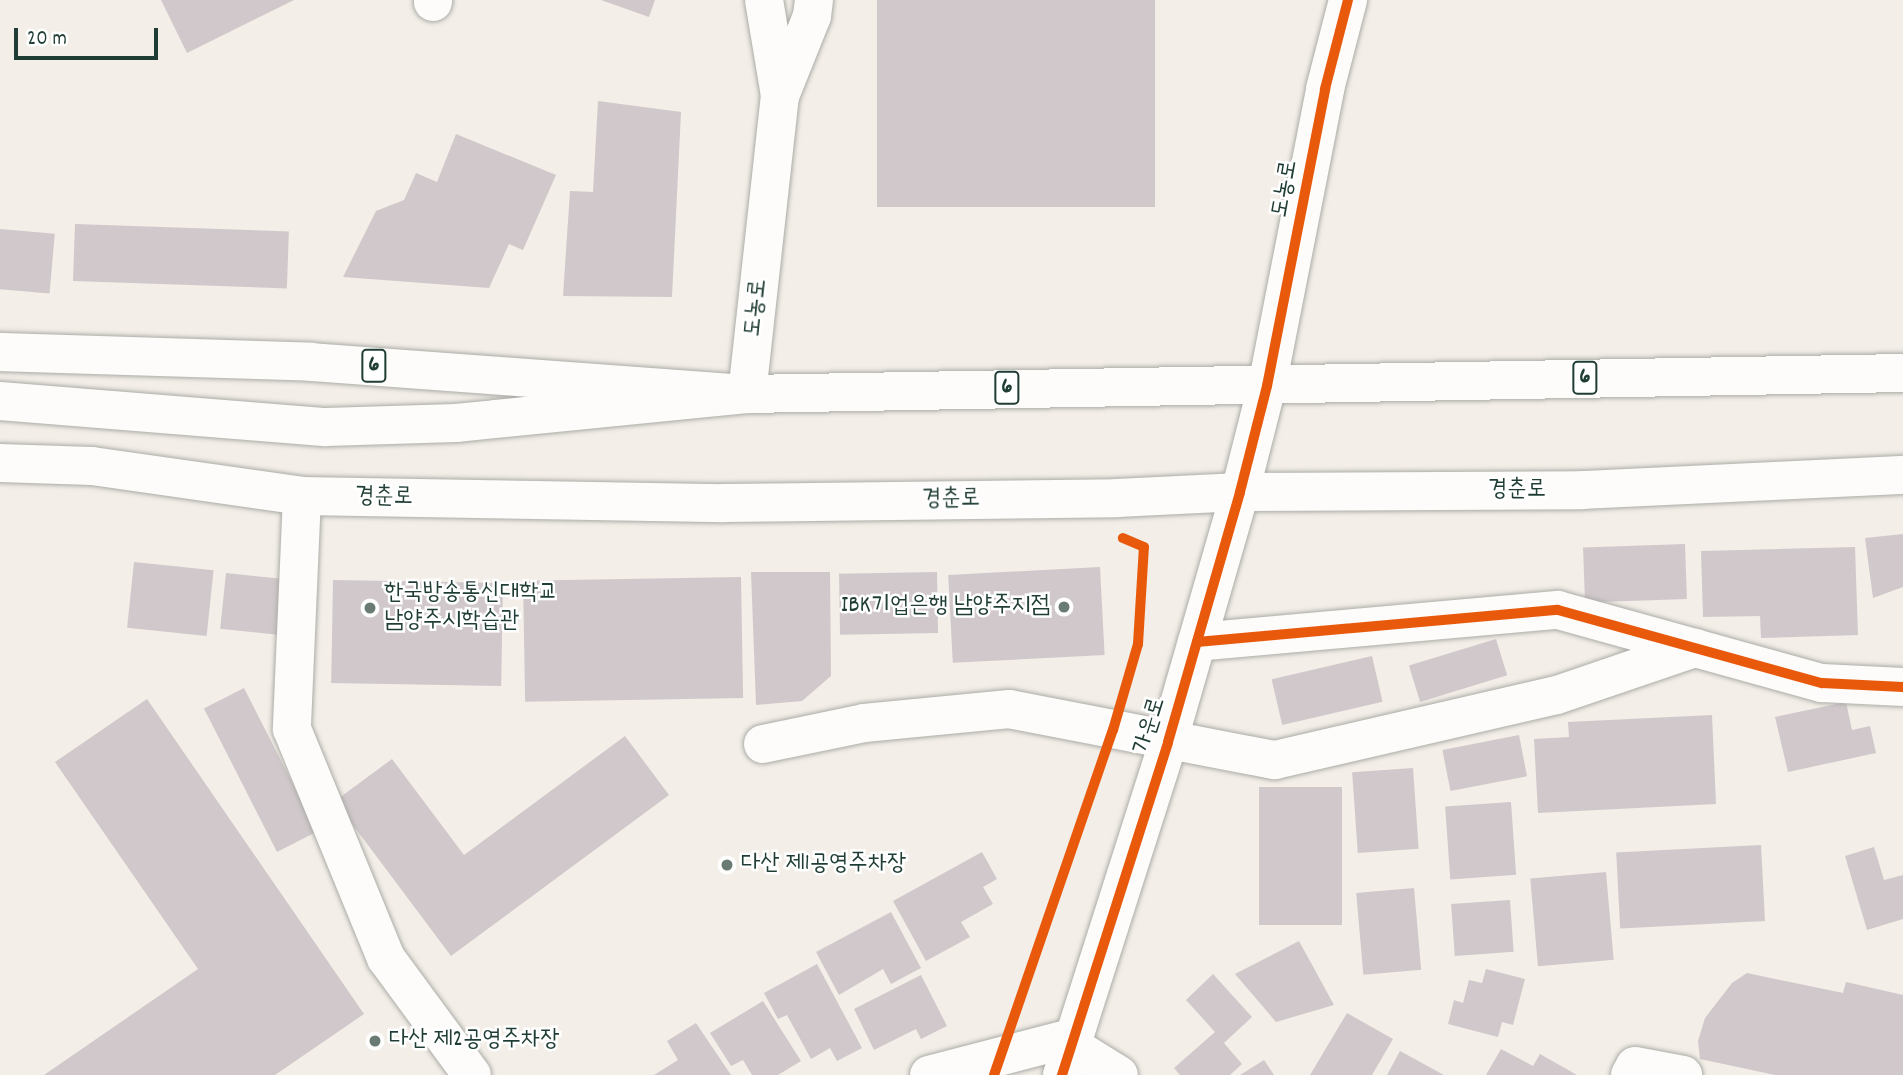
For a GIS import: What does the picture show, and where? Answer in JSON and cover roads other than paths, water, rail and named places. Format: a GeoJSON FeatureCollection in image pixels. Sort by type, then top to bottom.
{"type":"FeatureCollection","features":[{"type":"Feature","properties":{"kind":"main road","name":"도농로"},"geometry":{"type":"LineString","coordinates":[[747,394],[780,96],[765,0]]}},
{"type":"Feature","properties":{"kind":"main road","name":"도농로"},"geometry":{"type":"LineString","coordinates":[[780,96],[812,16],[814,0]]}},
{"type":"Feature","properties":{"kind":"main road","name":"도농로"},"geometry":{"type":"LineString","coordinates":[[1267,386],[1325,89],[1348,0]]}},
{"type":"Feature","properties":{"kind":"main road","name":"6"},"geometry":{"type":"LineString","coordinates":[[0,352],[311,362],[747,394],[1903,373]]}},
{"type":"Feature","properties":{"kind":"main road","name":"가운로"},"geometry":{"type":"LineString","coordinates":[[1069,1053],[1168,742],[1240,492],[1267,386]]}},
{"type":"Feature","properties":{"kind":"main road"},"geometry":{"type":"LineString","coordinates":[[0,401],[326,427],[456,423],[747,394]]}},
{"type":"Feature","properties":{"kind":"main road"},"geometry":{"type":"LineString","coordinates":[[0,449],[92,466]]}},
{"type":"Feature","properties":{"kind":"main road","name":"경춘로"},"geometry":{"type":"LineString","coordinates":[[0,463],[92,466],[302,496],[724,503],[1117,498],[1240,492],[1583,490],[1903,475]]}},
{"type":"Feature","properties":{"kind":"main road"},"geometry":{"type":"LineString","coordinates":[[302,496],[292,729],[386,958],[472,1075]]}},
{"type":"Feature","properties":{"kind":"main road"},"geometry":{"type":"LineString","coordinates":[[1197,642],[1558,610],[1822,683],[1903,687]]}},
{"type":"Feature","properties":{"kind":"main road"},"geometry":{"type":"LineString","coordinates":[[764,744],[864,723],[1009,709],[1168,742],[1275,760],[1557,695],[1695,648]]}},
{"type":"Feature","properties":{"kind":"main road"},"geometry":{"type":"LineString","coordinates":[[929,1075],[1069,1053],[1119,1075]]}},
{"type":"Feature","properties":{"kind":"main road"},"geometry":{"type":"LineString","coordinates":[[1630,1075],[1635,1066],[1683,1075]]}},
{"type":"Feature","properties":{"kind":"place","name":"IBK기업은행 남양주지점"},"geometry":{"type":"Point","coordinates":[1064,607]}},
{"type":"Feature","properties":{"kind":"place","name":"한국방송통신대학교 남양주시학습관"},"geometry":{"type":"Point","coordinates":[370,608]}},
{"type":"Feature","properties":{"kind":"place","name":"다산 제1공영주차장"},"geometry":{"type":"Point","coordinates":[727,865]}},
{"type":"Feature","properties":{"kind":"place","name":"다산 제2공영주차장"},"geometry":{"type":"Point","coordinates":[375,1041]}}]}
